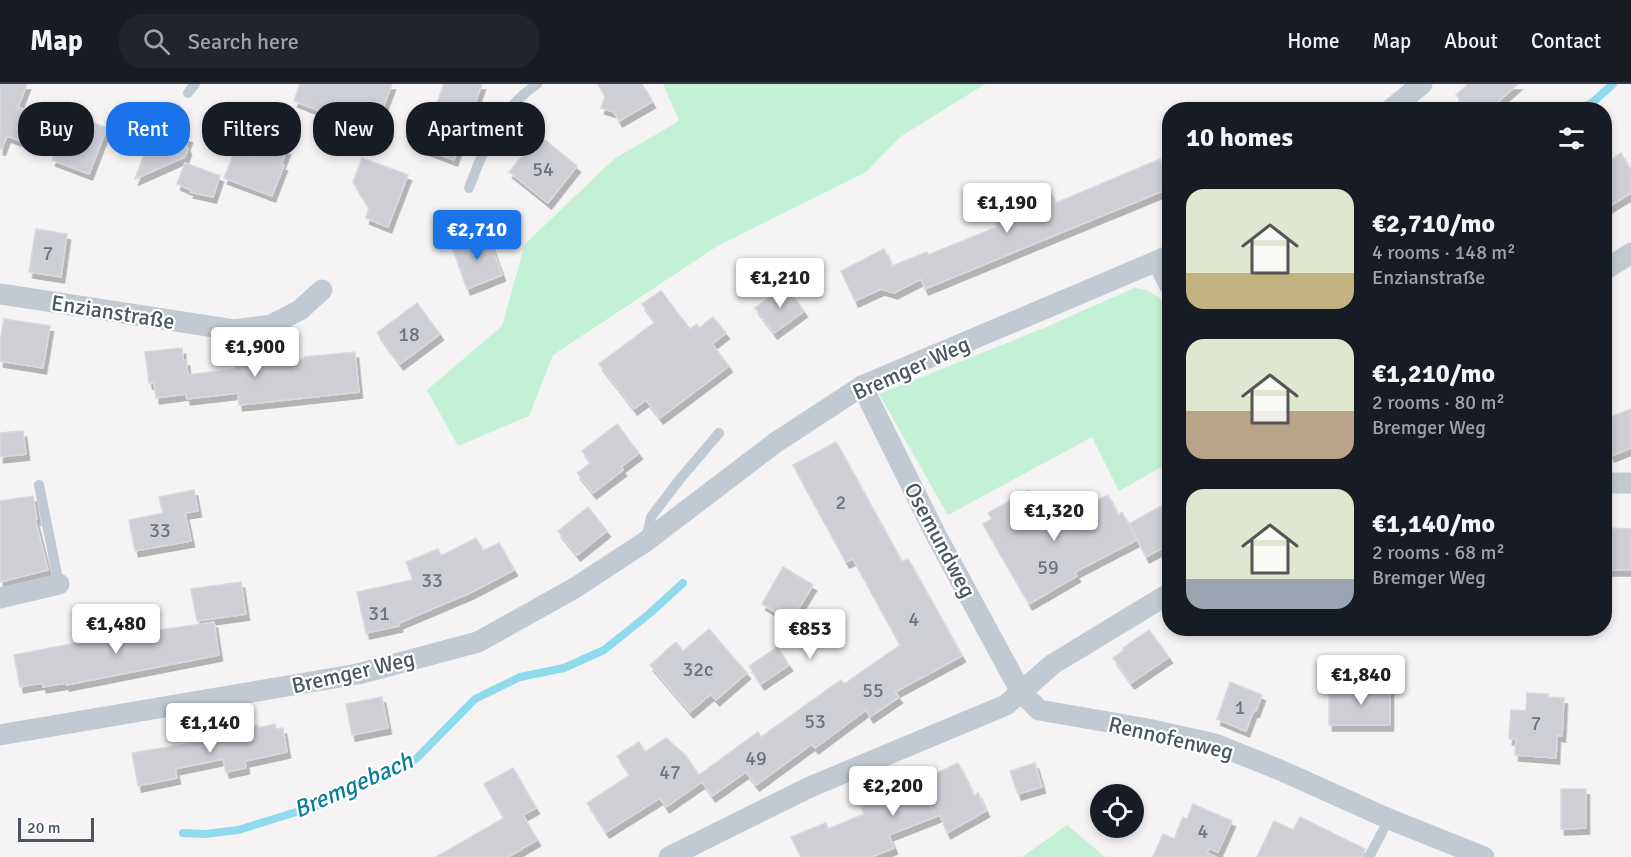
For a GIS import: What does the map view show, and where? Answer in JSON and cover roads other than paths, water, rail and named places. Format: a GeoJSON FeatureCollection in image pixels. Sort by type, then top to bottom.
{"type":"FeatureCollection","features":[{"type":"Feature","properties":{"kind":"street"},"geometry":{"type":"LineString","coordinates":[[1400,102],[1422,84]]}},
{"type":"Feature","properties":{"kind":"street"},"geometry":{"type":"LineString","coordinates":[[1612,265],[1631,253]]}},
{"type":"Feature","properties":{"kind":"street","name":"Bremger Weg"},"geometry":{"type":"LineString","coordinates":[[0,735],[358,674],[478,642],[573,589],[645,542],[775,443],[861,386],[1162,259]]}},
{"type":"Feature","properties":{"kind":"street","name":"Enzianstraße"},"geometry":{"type":"LineString","coordinates":[[0,294],[234,330],[271,325],[300,310],[322,290]]}},
{"type":"Feature","properties":{"kind":"street","name":"Osemundweg"},"geometry":{"type":"LineString","coordinates":[[861,386],[936,535],[1021,692]]}},
{"type":"Feature","properties":{"kind":"street"},"geometry":{"type":"LineString","coordinates":[[1612,483],[1631,483]]}},
{"type":"Feature","properties":{"kind":"street"},"geometry":{"type":"LineString","coordinates":[[0,598],[59,584]]}},
{"type":"Feature","properties":{"kind":"street"},"geometry":{"type":"LineString","coordinates":[[669,857],[697,850],[810,787],[1006,705],[1053,664],[1162,597]]}},
{"type":"Feature","properties":{"kind":"street","name":"Rennofenweg"},"geometry":{"type":"LineString","coordinates":[[1021,692],[1039,710],[1148,729],[1215,744],[1484,857]]}},
{"type":"Feature","properties":{"kind":"lane"},"geometry":{"type":"LineString","coordinates":[[469,188],[486,143],[499,120],[528,90],[537,84]]}},
{"type":"Feature","properties":{"kind":"lane"},"geometry":{"type":"LineString","coordinates":[[645,542],[651,517],[719,433]]}},
{"type":"Feature","properties":{"kind":"lane"},"geometry":{"type":"LineString","coordinates":[[39,484],[59,584]]}},
{"type":"Feature","properties":{"kind":"lane"},"geometry":{"type":"LineString","coordinates":[[1369,857],[1389,819]]}},
{"type":"Feature","properties":{"kind":"waterway","name":"Bremgebach"},"geometry":{"type":"LineString","coordinates":[[1593,102],[1613,84]]}},
{"type":"Feature","properties":{"kind":"waterway","name":"Bremgebach"},"geometry":{"type":"LineString","coordinates":[[183,833],[205,834],[238,830],[319,805],[416,759],[475,699],[520,677],[564,668],[604,650],[683,583]]}}]}
